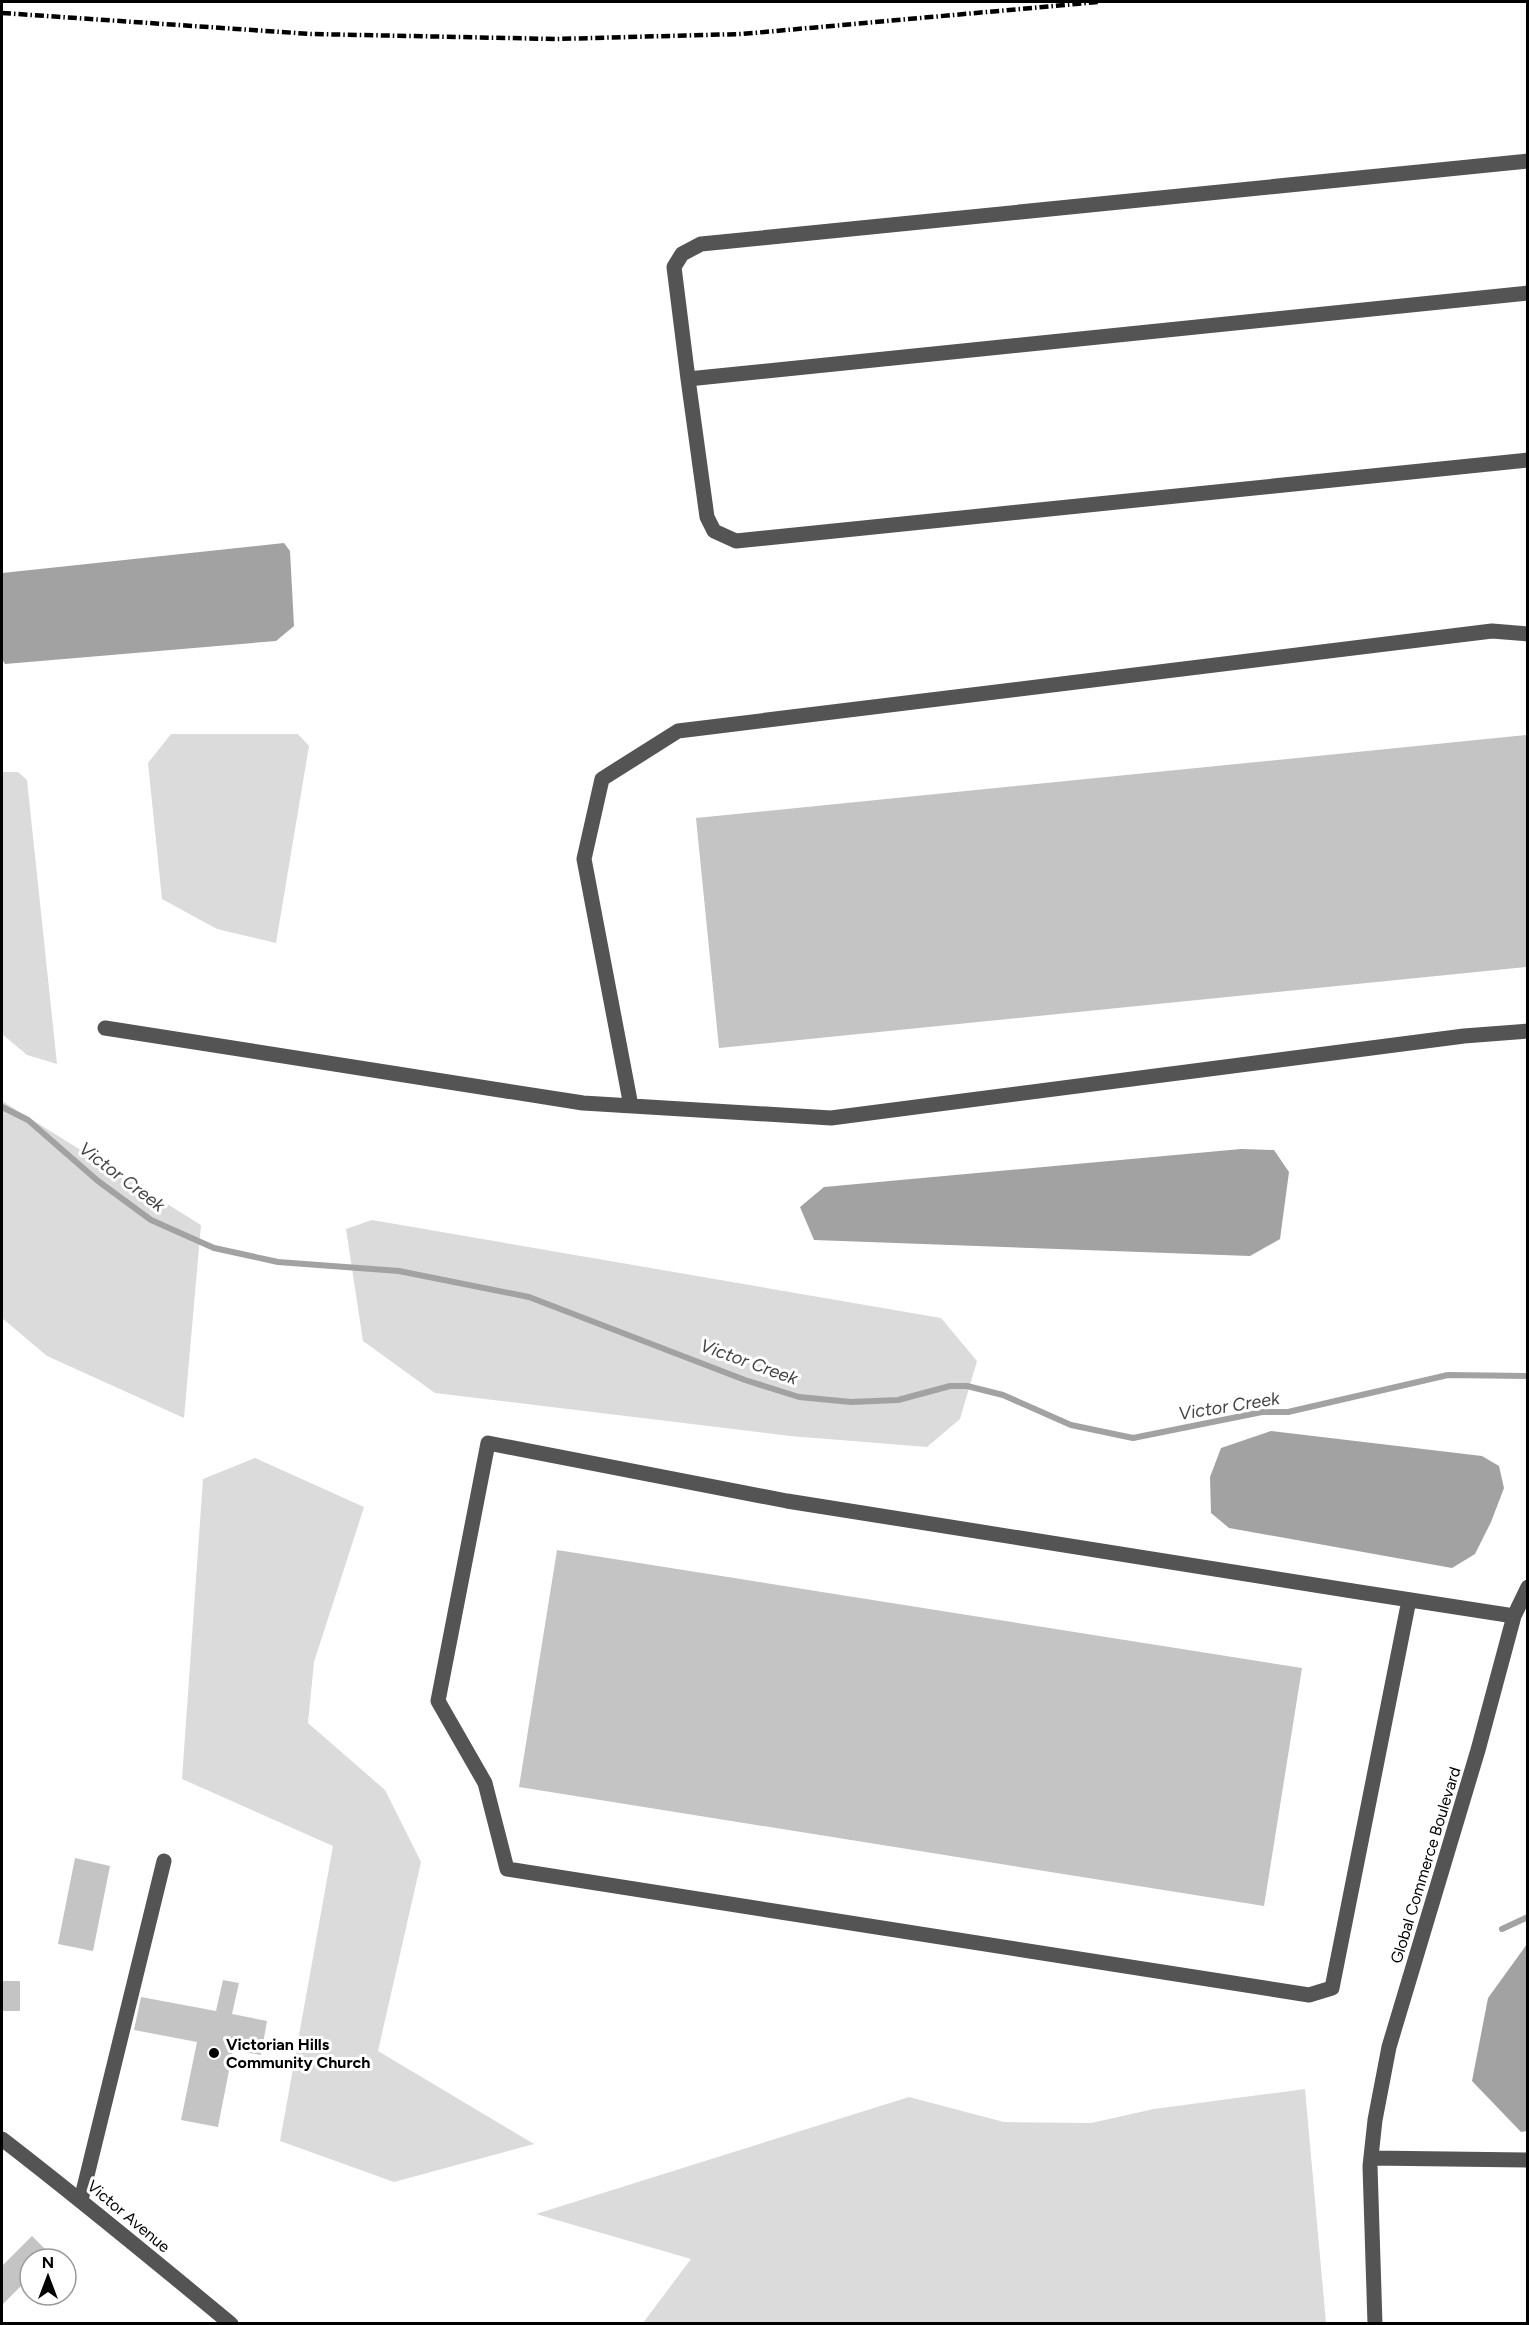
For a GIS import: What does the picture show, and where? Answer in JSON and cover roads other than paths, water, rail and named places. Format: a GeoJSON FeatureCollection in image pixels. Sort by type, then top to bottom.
{"type":"FeatureCollection","features":[{"type":"Feature","properties":{"kind":"street"},"geometry":{"type":"LineString","coordinates":[[1527,161],[701,244],[682,254],[674,267],[706,517],[714,531],[736,541],[1527,460]]}},
{"type":"Feature","properties":{"kind":"street"},"geometry":{"type":"LineString","coordinates":[[688,379],[1527,293]]}},
{"type":"Feature","properties":{"kind":"street"},"geometry":{"type":"LineString","coordinates":[[631,1106],[584,860],[602,779],[678,731],[1492,631],[1527,634]]}},
{"type":"Feature","properties":{"kind":"street"},"geometry":{"type":"LineString","coordinates":[[105,1028],[583,1103],[831,1118],[1464,1036],[1527,1031]]}},
{"type":"Feature","properties":{"kind":"street"},"geometry":{"type":"LineString","coordinates":[[1409,1600],[1332,1988],[1309,1995],[507,1869],[485,1783],[438,1701],[488,1443],[787,1501],[1514,1616]]}},
{"type":"Feature","properties":{"kind":"street","name":"Global Commerce Boulevard"},"geometry":{"type":"LineString","coordinates":[[1375,2324],[1371,2158],[1389,2047],[1478,1750],[1514,1616],[1527,1587]]}},
{"type":"Feature","properties":{"kind":"street"},"geometry":{"type":"LineString","coordinates":[[81,2200],[164,1861]]}},
{"type":"Feature","properties":{"kind":"street","name":"Victor Avenue"},"geometry":{"type":"LineString","coordinates":[[2,2139],[81,2200],[108,2225],[231,2324]]}},
{"type":"Feature","properties":{"kind":"street"},"geometry":{"type":"LineString","coordinates":[[1371,2158],[1527,2160]]}},
{"type":"Feature","properties":{"kind":"waterway","name":"Victor Creek"},"geometry":{"type":"LineString","coordinates":[[2,1107],[28,1120],[98,1181],[151,1220],[214,1248],[278,1262],[399,1271],[529,1297],[745,1380],[799,1397],[851,1402],[898,1400],[950,1386],[967,1386],[1003,1395],[1071,1425],[1133,1438],[1262,1412],[1288,1412],[1448,1375],[1528,1376]]}},
{"type":"Feature","properties":{"kind":"waterway"},"geometry":{"type":"LineString","coordinates":[[1502,1929],[1528,1917]]}},
{"type":"Feature","properties":{"kind":"railway"},"geometry":{"type":"LineString","coordinates":[[2,13],[311,34],[556,39],[742,34],[1098,2]]}},
{"type":"Feature","properties":{"kind":"place","name":"Victorian Hills Community Church"},"geometry":{"type":"Point","coordinates":[214,2053]}}]}
